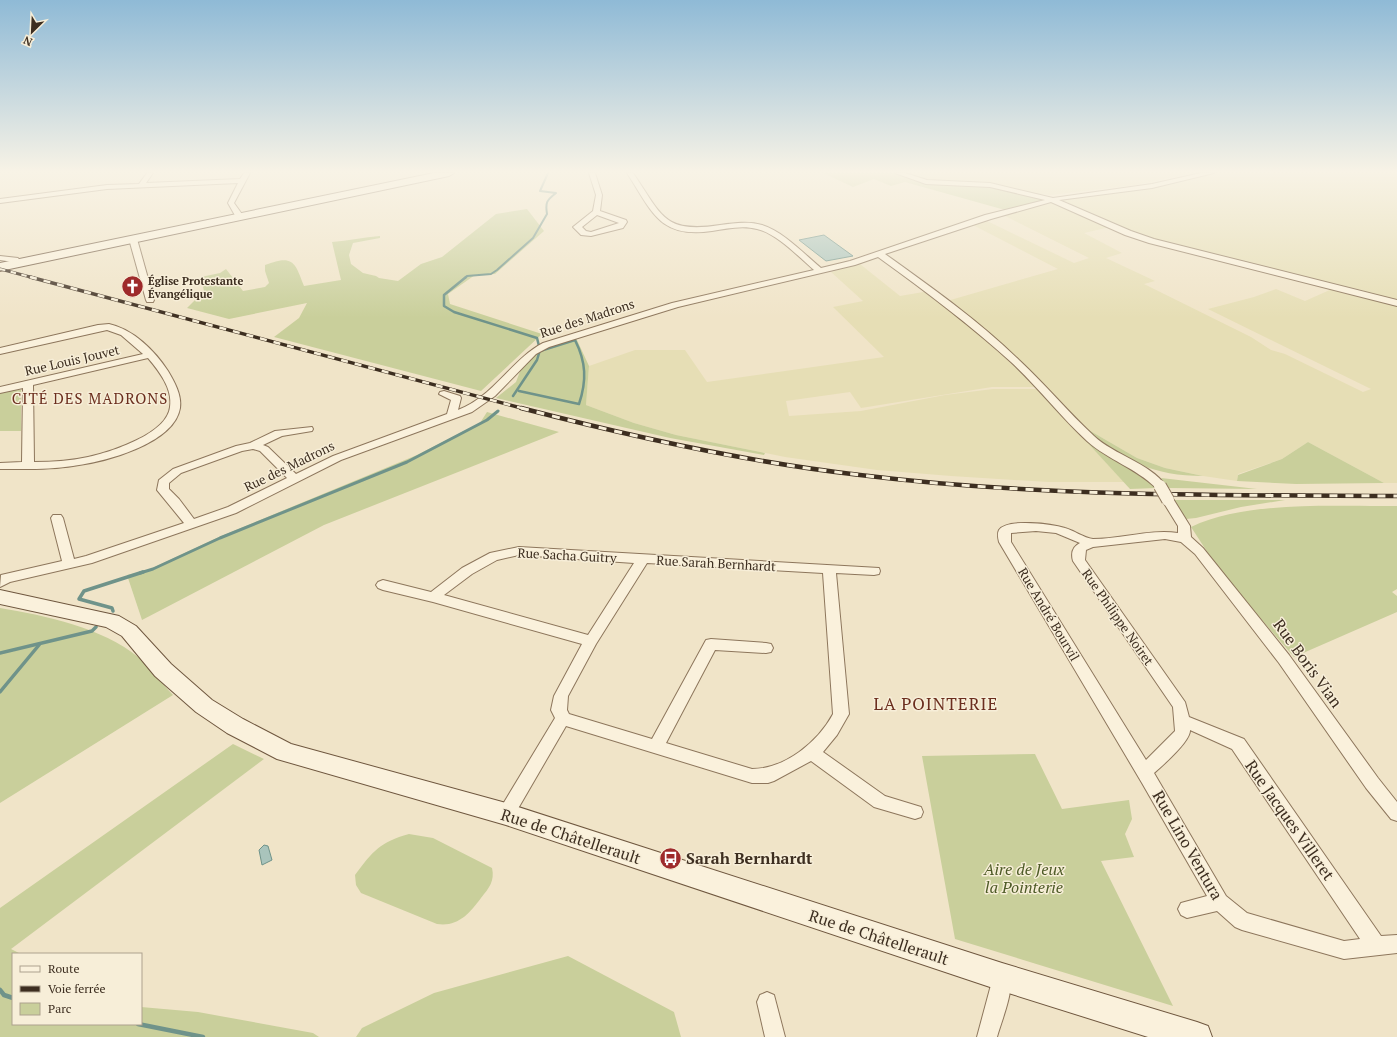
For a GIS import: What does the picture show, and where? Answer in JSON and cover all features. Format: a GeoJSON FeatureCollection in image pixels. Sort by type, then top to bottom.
{"type":"FeatureCollection","features":[{"type":"Feature","properties":{"kind":"main road"},"geometry":{"type":"LineString","coordinates":[[0,267],[219,221]]}},
{"type":"Feature","properties":{"kind":"main road","name":"Rue de Châtellerault"},"geometry":{"type":"LineString","coordinates":[[0,597],[112,621],[120,625],[129,631],[174,680],[204,706],[235,726],[285,752],[506,814],[1002,977],[1197,1037]]}},
{"type":"Feature","properties":{"kind":"street"},"geometry":{"type":"LineString","coordinates":[[584,221],[577,227],[584,233],[591,234],[620,226],[623,222],[621,221]]}},
{"type":"Feature","properties":{"kind":"street"},"geometry":{"type":"LineString","coordinates":[[664,221],[666,224],[673,227],[697,231],[740,225],[758,226],[768,231],[819,270]]}},
{"type":"Feature","properties":{"kind":"street","name":"Rue des Madrons"},"geometry":{"type":"LineString","coordinates":[[0,582],[6,578],[88,560],[232,510],[337,458],[452,416],[481,402],[533,352],[546,345],[675,305],[879,254],[972,221]]}},
{"type":"Feature","properties":{"kind":"street"},"geometry":{"type":"LineString","coordinates":[[1102,221],[1128,233],[1152,241],[1397,303]]}},
{"type":"Feature","properties":{"kind":"street"},"geometry":{"type":"LineString","coordinates":[[133,239],[150,300]]}},
{"type":"Feature","properties":{"kind":"street"},"geometry":{"type":"LineString","coordinates":[[879,254],[941,298],[1015,361],[1091,439],[1113,455],[1149,475],[1160,486],[1184,526],[1186,538],[1165,535],[1090,543]]}},
{"type":"Feature","properties":{"kind":"street"},"geometry":{"type":"LineString","coordinates":[[0,258],[15,260],[18,263]]}},
{"type":"Feature","properties":{"kind":"street"},"geometry":{"type":"LineString","coordinates":[[0,350],[109,327],[120,331],[150,355],[167,376],[176,395],[176,409],[165,426],[157,433],[130,447],[104,457],[80,463],[59,465],[0,466]]}},
{"type":"Feature","properties":{"kind":"street","name":"Rue Louis Jouvet"},"geometry":{"type":"LineString","coordinates":[[0,390],[150,355]]}},
{"type":"Feature","properties":{"kind":"street"},"geometry":{"type":"LineString","coordinates":[[28,383],[28,466]]}},
{"type":"Feature","properties":{"kind":"street"},"geometry":{"type":"LineString","coordinates":[[444,394],[456,398],[452,416]]}},
{"type":"Feature","properties":{"kind":"street"},"geometry":{"type":"LineString","coordinates":[[191,524],[175,502],[163,490],[163,482],[177,471],[240,448],[253,446],[280,433],[308,429]]}},
{"type":"Feature","properties":{"kind":"street"},"geometry":{"type":"LineString","coordinates":[[253,446],[264,449],[294,479]]}},
{"type":"Feature","properties":{"kind":"street"},"geometry":{"type":"LineString","coordinates":[[57,518],[68,564]]}},
{"type":"Feature","properties":{"kind":"street","name":"Rue André Bourvil"},"geometry":{"type":"LineString","coordinates":[[1090,543],[1064,531],[1044,526],[1011,528],[1005,531],[1004,536],[1009,549],[1144,771]]}},
{"type":"Feature","properties":{"kind":"street","name":"Rue Boris Vian"},"geometry":{"type":"LineString","coordinates":[[1186,538],[1199,551],[1217,576],[1246,610],[1372,783],[1397,814]]}},
{"type":"Feature","properties":{"kind":"street","name":"Rue Philippe Noiret"},"geometry":{"type":"LineString","coordinates":[[1090,543],[1080,548],[1078,555],[1079,561],[1180,706],[1183,733],[1158,760],[1144,771]]}},
{"type":"Feature","properties":{"kind":"street","name":"Rue Sacha Guitry"},"geometry":{"type":"LineString","coordinates":[[433,597],[467,571],[494,556],[519,551],[643,560]]}},
{"type":"Feature","properties":{"kind":"street","name":"Rue Sarah Bernhardt"},"geometry":{"type":"LineString","coordinates":[[563,720],[559,710],[561,696],[591,641],[643,560],[874,571]]}},
{"type":"Feature","properties":{"kind":"street"},"geometry":{"type":"LineString","coordinates":[[506,814],[554,731],[563,720],[752,776],[768,776],[812,753],[832,731],[841,714],[829,569]]}},
{"type":"Feature","properties":{"kind":"street"},"geometry":{"type":"LineString","coordinates":[[383,585],[433,597],[591,641]]}},
{"type":"Feature","properties":{"kind":"street"},"geometry":{"type":"LineString","coordinates":[[656,747],[711,644],[766,648]]}},
{"type":"Feature","properties":{"kind":"street","name":"Rue Jacques Villeret"},"geometry":{"type":"LineString","coordinates":[[1181,720],[1215,733],[1238,744],[1377,947]]}},
{"type":"Feature","properties":{"kind":"street"},"geometry":{"type":"LineString","coordinates":[[812,753],[880,802],[916,812]]}},
{"type":"Feature","properties":{"kind":"street","name":"Rue Lino Ventura"},"geometry":{"type":"LineString","coordinates":[[1144,771],[1220,902],[1242,921],[1344,950],[1397,944]]}},
{"type":"Feature","properties":{"kind":"street"},"geometry":{"type":"LineString","coordinates":[[1187,909],[1220,902]]}},
{"type":"Feature","properties":{"kind":"street"},"geometry":{"type":"LineString","coordinates":[[987,1037],[1001,987],[1002,977]]}},
{"type":"Feature","properties":{"kind":"street"},"geometry":{"type":"LineString","coordinates":[[767,1002],[775,1037]]}},
{"type":"Feature","properties":{"kind":"shaded area"},"geometry":{"type":"Polygon","coordinates":[[[988,221],[1074,263],[1089,258],[1016,221],[1097,221],[1110,227],[1084,233],[1122,253],[1106,258],[1155,281],[1144,284],[1251,337],[1271,350],[1285,354],[1363,392],[1371,389],[1208,309],[1254,297],[1276,289],[1305,301],[1332,289],[1397,303],[1397,483],[1384,483],[1308,442],[1282,459],[1238,474],[1237,481],[1165,468],[1137,458],[1087,429],[1035,375],[947,301],[1058,269],[969,223],[988,221]]]}},
{"type":"Feature","properties":{"kind":"shaded area"},"geometry":{"type":"Polygon","coordinates":[[[1107,221],[1397,221],[1397,301],[1375,296],[1362,290],[1305,279],[1234,259],[1165,243],[1136,234],[1107,221]]]}},
{"type":"Feature","properties":{"kind":"shaded area"},"geometry":{"type":"Polygon","coordinates":[[[860,264],[900,296],[929,291],[1037,387],[992,387],[861,408],[850,392],[786,401],[789,416],[861,411],[945,395],[993,389],[1038,389],[1124,482],[1048,482],[951,476],[877,470],[785,457],[676,435],[634,423],[586,405],[589,366],[635,350],[685,350],[707,382],[884,357],[833,307],[863,301],[831,272],[860,264]]]}},
{"type":"Feature","properties":{"kind":"green space"},"geometry":{"type":"Polygon","coordinates":[[[487,221],[537,221],[544,231],[495,274],[475,275],[448,294],[450,304],[542,334],[481,391],[274,337],[299,318],[307,303],[229,319],[187,308],[196,299],[205,296],[201,277],[220,273],[226,269],[243,291],[265,287],[269,283],[265,271],[265,265],[282,260],[292,262],[298,271],[304,286],[341,280],[332,242],[380,236],[380,238],[353,243],[349,255],[351,264],[363,273],[379,278],[398,281],[421,264],[442,257],[487,221]]]}},
{"type":"Feature","properties":{"kind":"green space"},"geometry":{"type":"Polygon","coordinates":[[[576,338],[589,366],[586,405],[634,423],[676,435],[765,453],[764,455],[670,438],[496,398],[516,382],[522,366],[531,356],[545,347],[576,338]]]}},
{"type":"Feature","properties":{"kind":"green space"},"geometry":{"type":"Polygon","coordinates":[[[17,389],[21,390],[21,431],[0,431],[0,393],[17,389]]]}},
{"type":"Feature","properties":{"kind":"green space"},"geometry":{"type":"Polygon","coordinates":[[[487,412],[559,432],[324,525],[142,620],[127,575],[146,571],[219,537],[417,455],[480,423],[487,412]]]}},
{"type":"Feature","properties":{"kind":"green space"},"geometry":{"type":"Polygon","coordinates":[[[1087,429],[1137,458],[1165,468],[1203,476],[1154,470],[1126,458],[1113,450],[1087,429]]]}},
{"type":"Feature","properties":{"kind":"green space"},"geometry":{"type":"Polygon","coordinates":[[[1085,440],[1143,474],[1156,488],[1130,489],[1085,440]]]}},
{"type":"Feature","properties":{"kind":"green space"},"geometry":{"type":"Polygon","coordinates":[[[1308,442],[1384,483],[1296,484],[1237,481],[1238,475],[1282,459],[1308,442]]]}},
{"type":"Feature","properties":{"kind":"green space"},"geometry":{"type":"Polygon","coordinates":[[[1161,478],[1257,489],[1168,488],[1161,478]]]}},
{"type":"Feature","properties":{"kind":"green space"},"geometry":{"type":"Polygon","coordinates":[[[1172,500],[1285,500],[1241,507],[1186,519],[1172,500]]]}},
{"type":"Feature","properties":{"kind":"green space"},"geometry":{"type":"Polygon","coordinates":[[[1319,506],[1397,506],[1397,589],[1392,592],[1397,596],[1397,612],[1294,657],[1221,573],[1191,527],[1213,518],[1238,512],[1264,509],[1319,506]]]}},
{"type":"Feature","properties":{"kind":"green space"},"geometry":{"type":"Polygon","coordinates":[[[0,608],[72,624],[108,638],[124,647],[143,661],[173,695],[0,803],[0,608]]]}},
{"type":"Feature","properties":{"kind":"green space"},"geometry":{"type":"Polygon","coordinates":[[[233,744],[264,759],[11,949],[19,953],[12,953],[12,1025],[142,1025],[142,1007],[198,1012],[313,1033],[319,1037],[0,1037],[0,908],[233,744]]]}},
{"type":"Feature","properties":{"kind":"green space","name":"Aire de Jeux la Pointerie"},"geometry":{"type":"Polygon","coordinates":[[[1035,754],[1062,809],[1129,800],[1132,819],[1125,834],[1134,857],[1101,861],[1173,1006],[955,939],[922,756],[1035,754]]]}},
{"type":"Feature","properties":{"kind":"green space"},"geometry":{"type":"Polygon","coordinates":[[[409,834],[433,838],[492,868],[493,877],[489,888],[472,909],[457,921],[437,924],[361,893],[356,885],[355,875],[378,848],[391,840],[409,834]]]}},
{"type":"Feature","properties":{"kind":"green space"},"geometry":{"type":"Polygon","coordinates":[[[568,956],[674,1012],[681,1037],[356,1037],[362,1028],[434,993],[568,956]]]}},
{"type":"Feature","properties":{"kind":"water"},"geometry":{"type":"Polygon","coordinates":[[[824,235],[853,256],[826,261],[799,240],[824,235]]]}},
{"type":"Feature","properties":{"kind":"water"},"geometry":{"type":"Polygon","coordinates":[[[264,845],[268,846],[272,860],[262,865],[259,850],[264,845]]]}},
{"type":"Feature","properties":{"kind":"waterway"},"geometry":{"type":"LineString","coordinates":[[466,277],[491,274],[497,270],[533,238],[543,221]]}},
{"type":"Feature","properties":{"kind":"waterway"},"geometry":{"type":"LineString","coordinates":[[466,277],[444,295],[444,306],[454,312],[537,338],[540,350],[537,360],[513,396]]}},
{"type":"Feature","properties":{"kind":"waterway"},"geometry":{"type":"LineString","coordinates":[[519,391],[579,404],[582,395],[584,371],[579,348],[575,340],[540,351]]}},
{"type":"Feature","properties":{"kind":"waterway"},"geometry":{"type":"LineString","coordinates":[[140,573],[153,569],[220,538],[407,462],[487,420],[498,411]]}},
{"type":"Feature","properties":{"kind":"waterway"},"geometry":{"type":"LineString","coordinates":[[113,611],[112,608],[79,599],[84,591],[143,572]]}},
{"type":"Feature","properties":{"kind":"waterway"},"geometry":{"type":"LineString","coordinates":[[0,653],[92,631],[96,627]]}},
{"type":"Feature","properties":{"kind":"waterway"},"geometry":{"type":"LineString","coordinates":[[0,692],[39,645]]}},
{"type":"Feature","properties":{"kind":"waterway"},"geometry":{"type":"LineString","coordinates":[[0,990],[4,995],[12,998]]}},
{"type":"Feature","properties":{"kind":"waterway"},"geometry":{"type":"LineString","coordinates":[[142,1025],[203,1037]]}},
{"type":"Feature","properties":{"kind":"railway"},"geometry":{"type":"LineString","coordinates":[[0,269],[34,278]]}},
{"type":"Feature","properties":{"kind":"railway"},"geometry":{"type":"LineString","coordinates":[[30,277],[525,409]]}},
{"type":"Feature","properties":{"kind":"railway"},"geometry":{"type":"LineString","coordinates":[[521,408],[525,409]]}},
{"type":"Feature","properties":{"kind":"railway"},"geometry":{"type":"LineString","coordinates":[[525,409],[647,439],[732,456],[817,470],[927,482],[1061,491],[1195,495],[1397,496]]}},
{"type":"Feature","properties":{"kind":"place","name":"Église Protestante Évangélique"},"geometry":{"type":"Point","coordinates":[132,287]}},
{"type":"Feature","properties":{"kind":"place","name":"Sarah Bernhardt"},"geometry":{"type":"Point","coordinates":[670,858]}},
{"type":"Feature","properties":{"kind":"district","name":"CITÉ DES MADRONS"},"geometry":{"type":"Point","coordinates":[90,399]}},
{"type":"Feature","properties":{"kind":"district","name":"LA POINTERIE"},"geometry":{"type":"Point","coordinates":[936,704]}}]}
